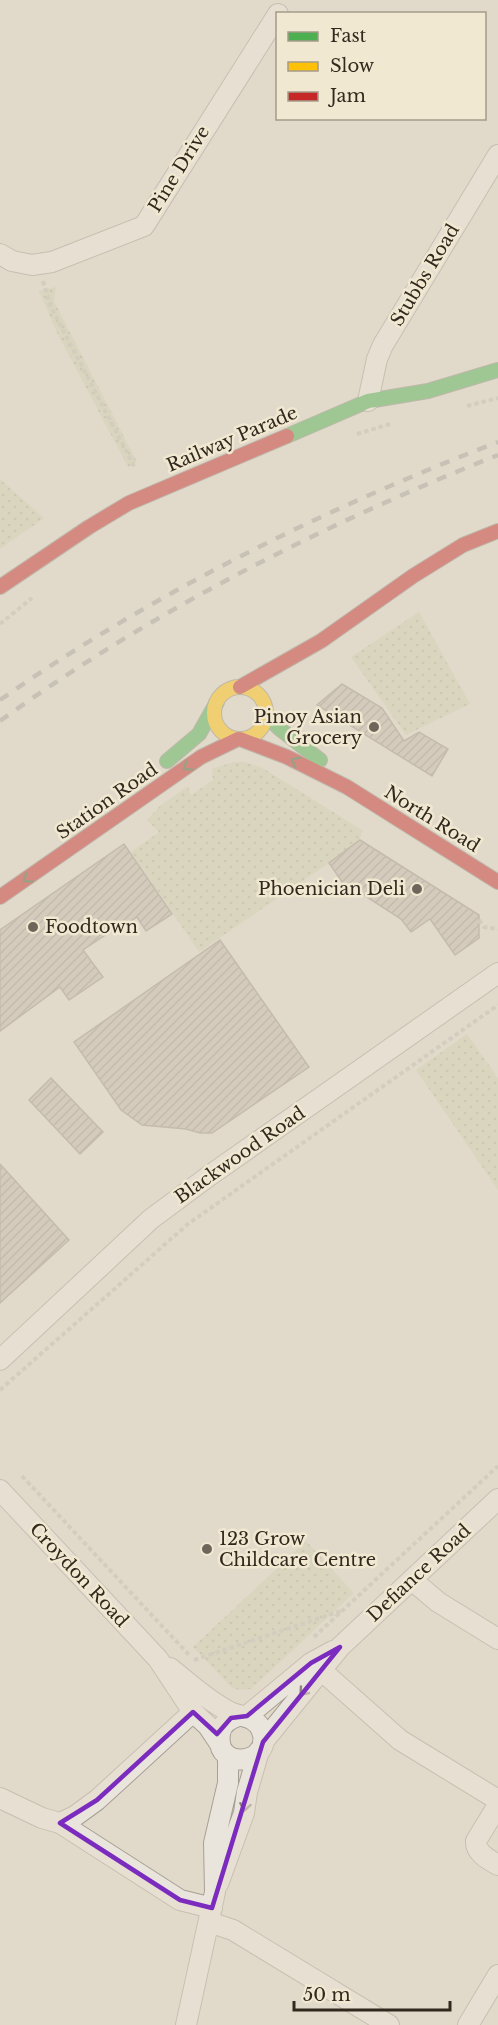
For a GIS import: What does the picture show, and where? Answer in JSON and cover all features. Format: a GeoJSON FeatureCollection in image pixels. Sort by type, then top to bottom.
{"type":"FeatureCollection","features":[{"type":"Feature","properties":{"kind":"street","name":"Pine Drive"},"geometry":{"type":"LineString","coordinates":[[32,265],[52,262],[144,226],[276,17]]}},
{"type":"Feature","properties":{"kind":"street","name":"Stubbs Road"},"geometry":{"type":"LineString","coordinates":[[368,401],[377,359],[383,345],[498,155]]}},
{"type":"Feature","properties":{"kind":"street"},"geometry":{"type":"LineString","coordinates":[[0,254],[12,261],[32,265]]}},
{"type":"Feature","properties":{"kind":"street","name":"Railway Parade"},"geometry":{"type":"LineString","coordinates":[[0,587],[129,503],[368,401],[428,391],[498,370]]}},
{"type":"Feature","properties":{"kind":"street"},"geometry":{"type":"LineString","coordinates":[[275,693],[263,724],[258,732],[250,737],[239,739],[226,734],[217,724],[214,716],[217,702],[225,692],[240,687],[321,641],[463,545],[498,531]]}},
{"type":"Feature","properties":{"kind":"street"},"geometry":{"type":"LineString","coordinates":[[292,674],[321,641]]}},
{"type":"Feature","properties":{"kind":"street"},"geometry":{"type":"LineString","coordinates":[[240,687],[258,695],[263,701],[266,714]]}},
{"type":"Feature","properties":{"kind":"street","name":"Station Road"},"geometry":{"type":"LineString","coordinates":[[153,771],[195,739],[217,702]]}},
{"type":"Feature","properties":{"kind":"street","name":"North Road"},"geometry":{"type":"LineString","coordinates":[[266,714],[280,729],[313,753],[347,787]]}},
{"type":"Feature","properties":{"kind":"street","name":"Station Road"},"geometry":{"type":"LineString","coordinates":[[0,897],[201,757],[239,739]]}},
{"type":"Feature","properties":{"kind":"street","name":"North Road"},"geometry":{"type":"LineString","coordinates":[[239,739],[287,758],[347,787],[498,882]]}},
{"type":"Feature","properties":{"kind":"street","name":"Blackwood Road"},"geometry":{"type":"LineString","coordinates":[[0,1360],[151,1219],[498,973]]}},
{"type":"Feature","properties":{"kind":"street","name":"Croydon Road"},"geometry":{"type":"LineString","coordinates":[[0,1490],[158,1659],[217,1706],[243,1716]]}},
{"type":"Feature","properties":{"kind":"street","name":"Defiance Road"},"geometry":{"type":"LineString","coordinates":[[186,2025],[212,1907],[244,1813],[261,1747],[340,1647],[498,1498]]}},
{"type":"Feature","properties":{"kind":"street"},"geometry":{"type":"LineString","coordinates":[[412,1580],[438,1602],[498,1639]]}},
{"type":"Feature","properties":{"kind":"street","name":"Defiance Road"},"geometry":{"type":"LineString","coordinates":[[243,1716],[310,1663],[340,1647]]}},
{"type":"Feature","properties":{"kind":"street","name":"Croydon Road"},"geometry":{"type":"LineString","coordinates":[[158,1659],[193,1712],[208,1726],[224,1750]]}},
{"type":"Feature","properties":{"kind":"street"},"geometry":{"type":"LineString","coordinates":[[321,1671],[400,1740],[498,1800]]}},
{"type":"Feature","properties":{"kind":"street"},"geometry":{"type":"LineString","coordinates":[[60,1823],[75,1816],[97,1800],[193,1712]]}},
{"type":"Feature","properties":{"kind":"street"},"geometry":{"type":"LineString","coordinates":[[243,1716],[254,1720],[260,1726],[261,1747],[253,1757],[236,1760],[224,1750],[221,1729],[225,1723],[243,1716]]}},
{"type":"Feature","properties":{"kind":"street","name":"Defiance Road"},"geometry":{"type":"LineString","coordinates":[[212,1907],[214,1843],[228,1783],[224,1750]]}},
{"type":"Feature","properties":{"kind":"street"},"geometry":{"type":"LineString","coordinates":[[0,1798],[42,1818],[60,1823],[180,1900],[212,1907],[233,1930],[389,2025]]}},
{"type":"Feature","properties":{"kind":"street"},"geometry":{"type":"LineString","coordinates":[[498,1805],[476,1841],[478,1851],[498,1865]]}},
{"type":"Feature","properties":{"kind":"street"},"geometry":{"type":"LineString","coordinates":[[468,2025],[498,1975]]}},
{"type":"Feature","properties":{"kind":"path"},"geometry":{"type":"LineString","coordinates":[[32,265],[44,283],[50,305],[135,468]]}},
{"type":"Feature","properties":{"kind":"path"},"geometry":{"type":"LineString","coordinates":[[463,407],[498,398]]}},
{"type":"Feature","properties":{"kind":"path"},"geometry":{"type":"LineString","coordinates":[[356,435],[399,421]]}},
{"type":"Feature","properties":{"kind":"path"},"geometry":{"type":"LineString","coordinates":[[0,624],[32,597]]}},
{"type":"Feature","properties":{"kind":"path"},"geometry":{"type":"LineString","coordinates":[[479,920],[484,927],[498,929]]}},
{"type":"Feature","properties":{"kind":"path"},"geometry":{"type":"LineString","coordinates":[[0,1390],[188,1224],[498,1005]]}},
{"type":"Feature","properties":{"kind":"path"},"geometry":{"type":"LineString","coordinates":[[311,1641],[498,1466]]}},
{"type":"Feature","properties":{"kind":"path"},"geometry":{"type":"LineString","coordinates":[[22,1476],[200,1667]]}},
{"type":"Feature","properties":{"kind":"path"},"geometry":{"type":"LineString","coordinates":[[194,1660],[343,1611]]}},
{"type":"Feature","properties":{"kind":"highlighted area"},"geometry":{"type":"Polygon","coordinates":[[[340,1647],[263,1742],[212,1908],[180,1900],[60,1823],[97,1800],[193,1712],[217,1734],[231,1718],[247,1716],[311,1663],[340,1647]]]}},
{"type":"Feature","properties":{"kind":"green space"},"geometry":{"type":"Polygon","coordinates":[[[56,287],[54,301],[137,462],[128,467],[57,333],[39,291],[56,287]]]}},
{"type":"Feature","properties":{"kind":"green space"},"geometry":{"type":"Polygon","coordinates":[[[0,479],[44,518],[0,549],[0,479]]]}},
{"type":"Feature","properties":{"kind":"green space"},"geometry":{"type":"Polygon","coordinates":[[[419,612],[470,704],[406,735],[351,657],[419,612]]]}},
{"type":"Feature","properties":{"kind":"green space"},"geometry":{"type":"Polygon","coordinates":[[[233,762],[244,762],[261,767],[362,830],[360,840],[199,952],[131,852],[159,832],[147,820],[160,806],[188,786],[191,795],[213,780],[212,769],[233,762]]]}},
{"type":"Feature","properties":{"kind":"green space"},"geometry":{"type":"Polygon","coordinates":[[[467,1034],[498,1078],[498,1190],[416,1070],[467,1034]]]}},
{"type":"Feature","properties":{"kind":"green space"},"geometry":{"type":"Polygon","coordinates":[[[306,1541],[354,1593],[251,1689],[232,1688],[193,1647],[306,1541]]]}},
{"type":"Feature","properties":{"kind":"building"},"geometry":{"type":"Polygon","coordinates":[[[342,684],[382,708],[404,741],[419,732],[448,749],[432,776],[317,705],[342,684]]]}},
{"type":"Feature","properties":{"kind":"building"},"geometry":{"type":"Polygon","coordinates":[[[360,840],[479,915],[479,938],[455,955],[430,919],[411,932],[401,919],[353,888],[349,892],[329,863],[360,840]]]}},
{"type":"Feature","properties":{"kind":"building"},"geometry":{"type":"Polygon","coordinates":[[[124,844],[172,914],[146,931],[137,917],[123,926],[122,924],[83,950],[103,977],[69,1000],[60,987],[0,1031],[0,930],[124,844]]]}},
{"type":"Feature","properties":{"kind":"building"},"geometry":{"type":"Polygon","coordinates":[[[220,940],[309,1067],[212,1133],[142,1125],[121,1110],[74,1042],[220,940]]]}},
{"type":"Feature","properties":{"kind":"building"},"geometry":{"type":"Polygon","coordinates":[[[51,1078],[103,1132],[80,1154],[29,1100],[51,1078]]]}},
{"type":"Feature","properties":{"kind":"building"},"geometry":{"type":"Polygon","coordinates":[[[0,1164],[69,1240],[0,1303],[0,1164]]]}},
{"type":"Feature","properties":{"kind":"railway"},"geometry":{"type":"LineString","coordinates":[[0,700],[118,624],[241,556],[368,496],[498,442]]}},
{"type":"Feature","properties":{"kind":"railway"},"geometry":{"type":"LineString","coordinates":[[0,721],[118,642],[241,573],[368,510],[498,455]]}},
{"type":"Feature","properties":{"kind":"traffic: fast"},"geometry":{"type":"LineString","coordinates":[[287,436],[368,401],[428,391],[498,370]]}},
{"type":"Feature","properties":{"kind":"traffic: fast"},"geometry":{"type":"LineString","coordinates":[[167,761],[199,734],[217,702]]}},
{"type":"Feature","properties":{"kind":"traffic: fast"},"geometry":{"type":"LineString","coordinates":[[266,715],[320,760]]}},
{"type":"Feature","properties":{"kind":"traffic: slow"},"geometry":{"type":"LineString","coordinates":[[240,687],[250,689],[258,695],[264,703],[266,713],[264,723],[258,731],[250,737],[240,739],[230,737],[222,731],[216,723],[214,713],[216,703],[222,695],[230,689],[240,687]]}},
{"type":"Feature","properties":{"kind":"traffic: jam"},"geometry":{"type":"LineString","coordinates":[[0,587],[129,503],[287,436]]}},
{"type":"Feature","properties":{"kind":"traffic: jam"},"geometry":{"type":"LineString","coordinates":[[240,687],[321,641],[413,576],[463,545],[498,531]]}},
{"type":"Feature","properties":{"kind":"traffic: jam"},"geometry":{"type":"LineString","coordinates":[[0,897],[201,757],[238,739]]}},
{"type":"Feature","properties":{"kind":"traffic: jam"},"geometry":{"type":"LineString","coordinates":[[240,739],[287,757],[347,787],[498,882]]}},
{"type":"Feature","properties":{"kind":"place","name":"Pinoy Asian Grocery"},"geometry":{"type":"Point","coordinates":[374,727]}},
{"type":"Feature","properties":{"kind":"place","name":"Phoenician Deli"},"geometry":{"type":"Point","coordinates":[417,889]}},
{"type":"Feature","properties":{"kind":"place","name":"Foodtown"},"geometry":{"type":"Point","coordinates":[33,927]}},
{"type":"Feature","properties":{"kind":"place","name":"123 Grow Childcare Centre"},"geometry":{"type":"Point","coordinates":[207,1549]}}]}
